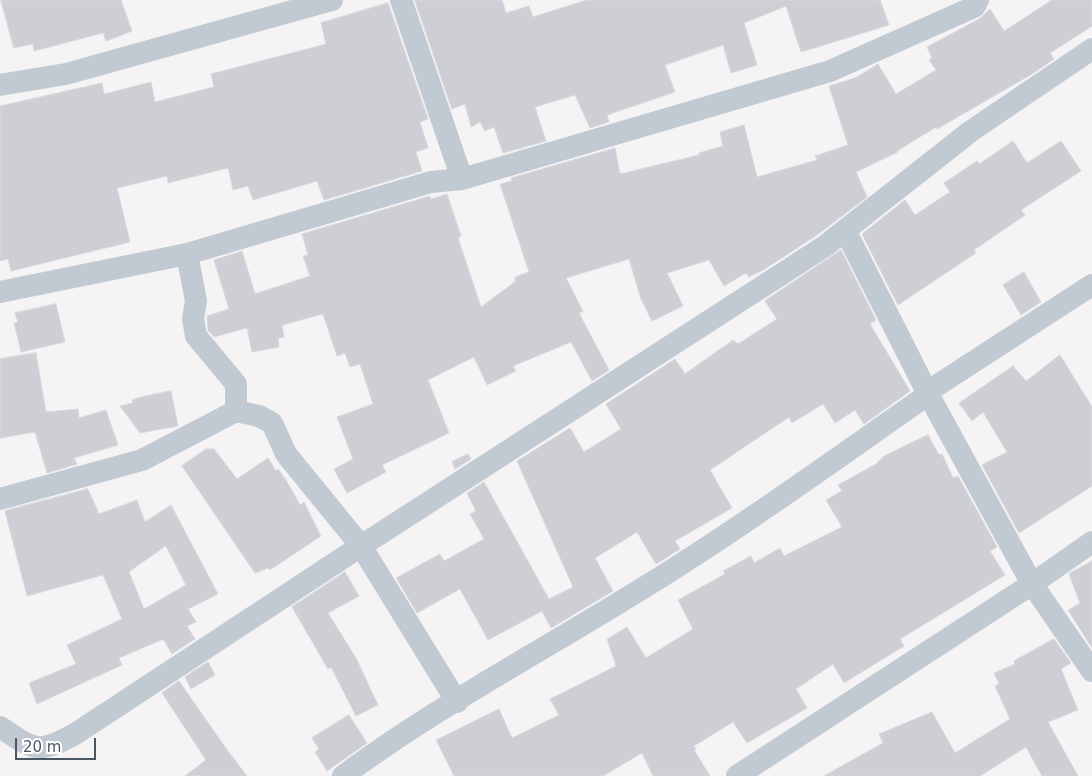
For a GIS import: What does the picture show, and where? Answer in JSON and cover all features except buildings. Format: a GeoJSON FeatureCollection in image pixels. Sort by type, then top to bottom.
{"type":"FeatureCollection","features":[{"type":"Feature","properties":{"kind":"street"},"geometry":{"type":"LineString","coordinates":[[0,86],[66,74],[332,0]]}},
{"type":"Feature","properties":{"kind":"street"},"geometry":{"type":"LineString","coordinates":[[401,0],[462,179]]}},
{"type":"Feature","properties":{"kind":"street"},"geometry":{"type":"LineString","coordinates":[[0,292],[187,254],[431,182],[462,179],[830,71],[974,7],[978,0]]}},
{"type":"Feature","properties":{"kind":"street"},"geometry":{"type":"LineString","coordinates":[[0,727],[24,744],[35,747],[51,747],[75,734],[361,546],[825,246],[971,131],[1092,49]]}},
{"type":"Feature","properties":{"kind":"street"},"geometry":{"type":"LineString","coordinates":[[844,230],[927,392],[1032,584],[1092,671]]}},
{"type":"Feature","properties":{"kind":"street"},"geometry":{"type":"LineString","coordinates":[[187,254],[196,301],[193,319],[196,336],[236,384],[236,411]]}},
{"type":"Feature","properties":{"kind":"street"},"geometry":{"type":"LineString","coordinates":[[343,776],[370,756],[690,559],[926,396],[927,392],[1092,285]]}},
{"type":"Feature","properties":{"kind":"street"},"geometry":{"type":"LineString","coordinates":[[0,499],[142,460],[236,411],[258,416],[272,423],[286,454],[361,546],[457,702]]}},
{"type":"Feature","properties":{"kind":"street"},"geometry":{"type":"LineString","coordinates":[[737,776],[1032,584],[1092,542]]}}]}
